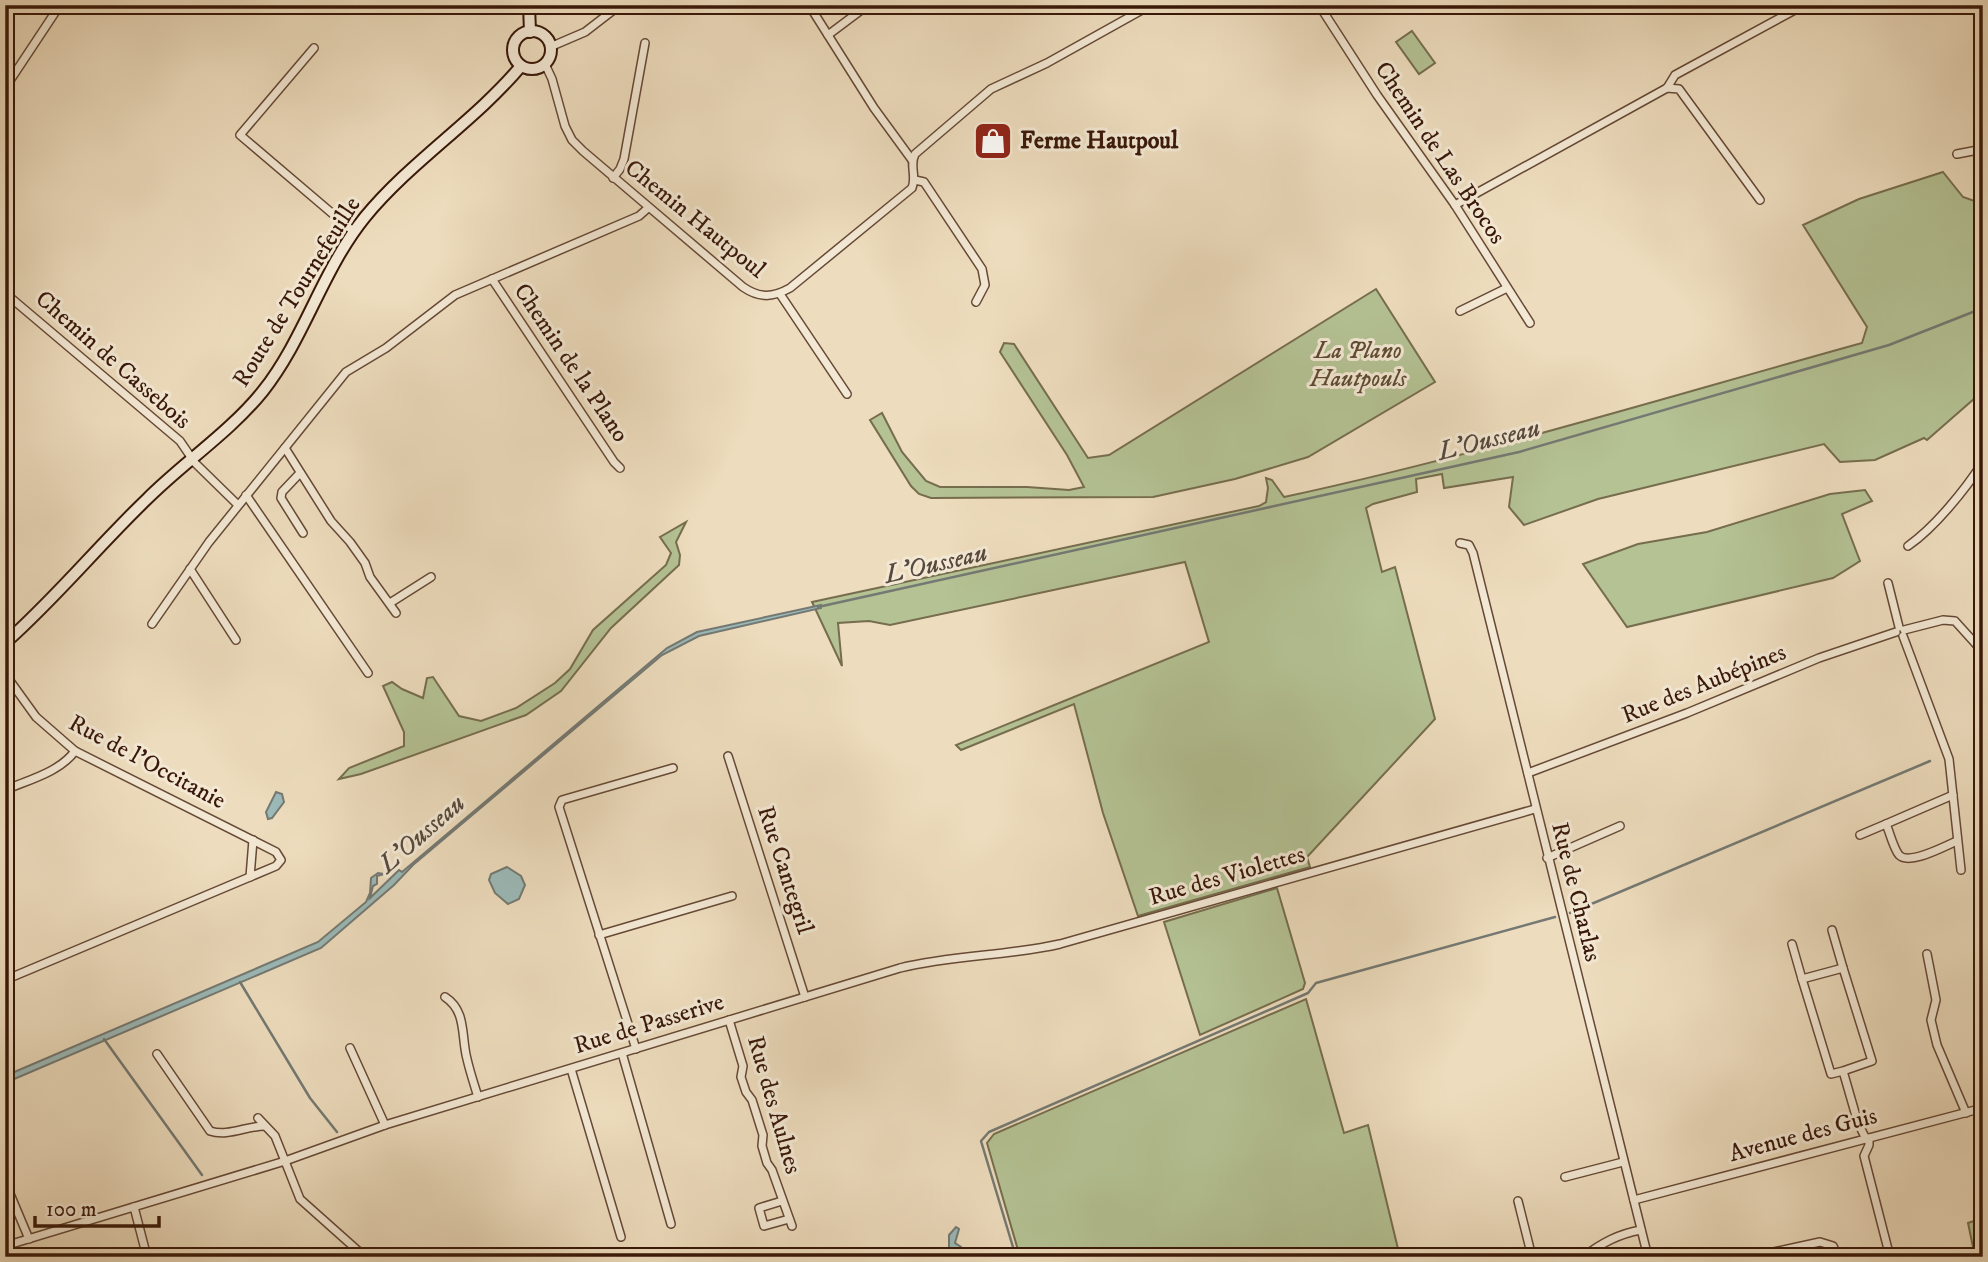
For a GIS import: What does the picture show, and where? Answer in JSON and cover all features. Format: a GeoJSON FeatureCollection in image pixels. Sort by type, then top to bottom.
{"type":"FeatureCollection","features":[{"type":"Feature","properties":{"kind":"street"},"geometry":{"type":"LineString","coordinates":[[5,88],[60,5]]}},
{"type":"Feature","properties":{"kind":"street"},"geometry":{"type":"LineString","coordinates":[[529,5],[530,32]]}},
{"type":"Feature","properties":{"kind":"street"},"geometry":{"type":"LineString","coordinates":[[550,47],[585,32],[620,5]]}},
{"type":"Feature","properties":{"kind":"street"},"geometry":{"type":"LineString","coordinates":[[809,5],[874,108],[912,160],[915,180],[924,182],[982,270],[985,285],[976,302]]}},
{"type":"Feature","properties":{"kind":"street"},"geometry":{"type":"LineString","coordinates":[[828,35],[868,5]]}},
{"type":"Feature","properties":{"kind":"street"},"geometry":{"type":"LineString","coordinates":[[912,160],[932,138],[991,89],[1047,63],[1151,5]]}},
{"type":"Feature","properties":{"kind":"street","name":"Chemin de Las Brocos"},"geometry":{"type":"LineString","coordinates":[[1319,5],[1377,95],[1455,205],[1530,323]]}},
{"type":"Feature","properties":{"kind":"street"},"geometry":{"type":"LineString","coordinates":[[1455,205],[1667,88],[1675,75],[1804,5]]}},
{"type":"Feature","properties":{"kind":"street"},"geometry":{"type":"LineString","coordinates":[[530,32],[543,35],[550,47],[550,56],[545,64],[534,69],[522,66],[515,58],[514,45],[518,38],[530,32]]}},
{"type":"Feature","properties":{"kind":"street"},"geometry":{"type":"LineString","coordinates":[[613,178],[624,159],[645,43]]}},
{"type":"Feature","properties":{"kind":"street"},"geometry":{"type":"LineString","coordinates":[[314,48],[240,135],[354,232]]}},
{"type":"Feature","properties":{"kind":"street","name":"Chemin Hautpoul"},"geometry":{"type":"LineString","coordinates":[[545,64],[569,135],[583,152],[754,294],[765,296],[790,288],[899,200],[912,188],[915,180]]}},
{"type":"Feature","properties":{"kind":"street","name":"Route de Tournefeuille"},"geometry":{"type":"LineString","coordinates":[[5,643],[137,508],[243,413],[270,382],[293,344],[329,272],[354,232],[399,181],[522,66]]}},
{"type":"Feature","properties":{"kind":"street"},"geometry":{"type":"LineString","coordinates":[[1667,88],[1679,89],[1760,200]]}},
{"type":"Feature","properties":{"kind":"street"},"geometry":{"type":"LineString","coordinates":[[1957,154],[1983,149]]}},
{"type":"Feature","properties":{"kind":"street"},"geometry":{"type":"LineString","coordinates":[[152,624],[238,505],[351,368],[386,348],[455,295],[639,216],[648,208]]}},
{"type":"Feature","properties":{"kind":"street","name":"Chemin de la Plano"},"geometry":{"type":"LineString","coordinates":[[492,279],[620,468]]}},
{"type":"Feature","properties":{"kind":"street"},"geometry":{"type":"LineString","coordinates":[[1460,311],[1507,288]]}},
{"type":"Feature","properties":{"kind":"street","name":"Chemin de Cassebois"},"geometry":{"type":"LineString","coordinates":[[5,293],[180,441],[195,463],[238,505]]}},
{"type":"Feature","properties":{"kind":"street"},"geometry":{"type":"LineString","coordinates":[[780,293],[847,394]]}},
{"type":"Feature","properties":{"kind":"street"},"geometry":{"type":"LineString","coordinates":[[285,448],[331,521],[351,542],[370,576],[396,613]]}},
{"type":"Feature","properties":{"kind":"street"},"geometry":{"type":"LineString","coordinates":[[1908,546],[1939,517],[1983,462]]}},
{"type":"Feature","properties":{"kind":"street"},"geometry":{"type":"LineString","coordinates":[[300,473],[282,492],[281,498],[303,533]]}},
{"type":"Feature","properties":{"kind":"street"},"geometry":{"type":"LineString","coordinates":[[246,495],[368,673]]}},
{"type":"Feature","properties":{"kind":"street","name":"Rue de Charlas"},"geometry":{"type":"LineString","coordinates":[[1460,543],[1469,545],[1473,553],[1648,1257]]}},
{"type":"Feature","properties":{"kind":"street"},"geometry":{"type":"LineString","coordinates":[[190,569],[236,640]]}},
{"type":"Feature","properties":{"kind":"street"},"geometry":{"type":"LineString","coordinates":[[390,604],[431,577]]}},
{"type":"Feature","properties":{"kind":"street"},"geometry":{"type":"LineString","coordinates":[[1888,583],[1900,631],[1949,759],[1961,870]]}},
{"type":"Feature","properties":{"kind":"street","name":"Rue des Aubépines"},"geometry":{"type":"LineString","coordinates":[[1528,773],[1687,713],[1819,658],[1900,631],[1943,620],[1955,621],[1983,652]]}},
{"type":"Feature","properties":{"kind":"street","name":"Rue de l'Occitanie"},"geometry":{"type":"LineString","coordinates":[[5,674],[36,718],[75,751],[276,852],[281,860],[276,866],[5,980]]}},
{"type":"Feature","properties":{"kind":"street"},"geometry":{"type":"LineString","coordinates":[[5,790],[57,767],[75,751]]}},
{"type":"Feature","properties":{"kind":"street","name":"Rue Cantegril"},"geometry":{"type":"LineString","coordinates":[[728,756],[805,997]]}},
{"type":"Feature","properties":{"kind":"street"},"geometry":{"type":"LineString","coordinates":[[636,1049],[559,807],[562,800],[673,768]]}},
{"type":"Feature","properties":{"kind":"street"},"geometry":{"type":"LineString","coordinates":[[1860,835],[1953,795]]}},
{"type":"Feature","properties":{"kind":"street","name":"Rue des Violettes"},"geometry":{"type":"LineString","coordinates":[[925,962],[1060,944],[1535,809]]}},
{"type":"Feature","properties":{"kind":"street"},"geometry":{"type":"LineString","coordinates":[[1886,824],[1898,854],[1904,859],[1912,859],[1957,841]]}},
{"type":"Feature","properties":{"kind":"street"},"geometry":{"type":"LineString","coordinates":[[1547,858],[1620,826]]}},
{"type":"Feature","properties":{"kind":"street"},"geometry":{"type":"LineString","coordinates":[[250,877],[253,840]]}},
{"type":"Feature","properties":{"kind":"street"},"geometry":{"type":"LineString","coordinates":[[599,935],[732,896]]}},
{"type":"Feature","properties":{"kind":"street"},"geometry":{"type":"LineString","coordinates":[[1792,944],[1831,1074],[1843,1071],[1871,1061],[1832,930]]}},
{"type":"Feature","properties":{"kind":"street"},"geometry":{"type":"LineString","coordinates":[[1927,954],[1936,1000],[1931,1020],[1937,1045],[1966,1113]]}},
{"type":"Feature","properties":{"kind":"street","name":"Rue de Passerive"},"geometry":{"type":"LineString","coordinates":[[5,1246],[285,1161],[385,1125],[925,962]]}},
{"type":"Feature","properties":{"kind":"street"},"geometry":{"type":"LineString","coordinates":[[1802,979],[1843,968]]}},
{"type":"Feature","properties":{"kind":"street"},"geometry":{"type":"LineString","coordinates":[[445,997],[457,1007],[466,1057],[478,1097]]}},
{"type":"Feature","properties":{"kind":"street","name":"Rue des Aulnes"},"geometry":{"type":"LineString","coordinates":[[729,1020],[743,1066],[741,1077],[752,1100],[763,1136],[762,1146],[767,1163],[791,1223],[764,1226],[759,1208],[782,1201]]}},
{"type":"Feature","properties":{"kind":"street"},"geometry":{"type":"LineString","coordinates":[[351,1048],[385,1125]]}},
{"type":"Feature","properties":{"kind":"street"},"geometry":{"type":"LineString","coordinates":[[622,1053],[671,1224]]}},
{"type":"Feature","properties":{"kind":"street"},"geometry":{"type":"LineString","coordinates":[[157,1054],[210,1131],[221,1135],[254,1126],[265,1126]]}},
{"type":"Feature","properties":{"kind":"street"},"geometry":{"type":"LineString","coordinates":[[571,1069],[621,1237]]}},
{"type":"Feature","properties":{"kind":"street"},"geometry":{"type":"LineString","coordinates":[[1843,1071],[1857,1123],[1869,1145],[1864,1156],[1890,1257]]}},
{"type":"Feature","properties":{"kind":"street","name":"Avenue des Guis"},"geometry":{"type":"LineString","coordinates":[[1634,1200],[1983,1108]]}},
{"type":"Feature","properties":{"kind":"street"},"geometry":{"type":"LineString","coordinates":[[258,1118],[275,1136],[300,1199],[365,1257]]}},
{"type":"Feature","properties":{"kind":"street"},"geometry":{"type":"LineString","coordinates":[[1565,1177],[1623,1162]]}},
{"type":"Feature","properties":{"kind":"street"},"geometry":{"type":"LineString","coordinates":[[5,1182],[29,1239]]}},
{"type":"Feature","properties":{"kind":"street"},"geometry":{"type":"LineString","coordinates":[[1518,1200],[1532,1257]]}},
{"type":"Feature","properties":{"kind":"street"},"geometry":{"type":"LineString","coordinates":[[134,1207],[147,1257]]}},
{"type":"Feature","properties":{"kind":"street"},"geometry":{"type":"LineString","coordinates":[[1583,1257],[1602,1243],[1623,1233],[1641,1230]]}},
{"type":"Feature","properties":{"kind":"street"},"geometry":{"type":"LineString","coordinates":[[1762,1257],[1769,1253],[1820,1242],[1833,1245],[1838,1257]]}},
{"type":"Feature","properties":{"kind":"green space"},"geometry":{"type":"Polygon","coordinates":[[[1412,31],[1435,63],[1419,74],[1396,42],[1412,31]]]}},
{"type":"Feature","properties":{"kind":"green space"},"geometry":{"type":"Polygon","coordinates":[[[1943,172],[1963,197],[1983,204],[1983,391],[1927,440],[1924,438],[1875,460],[1840,462],[1824,444],[1598,499],[1524,525],[1509,507],[1513,477],[1444,488],[1442,474],[1416,479],[1417,492],[1366,508],[1382,572],[1395,567],[1435,719],[1307,857],[1310,867],[1138,916],[1103,813],[1074,704],[961,750],[956,745],[1209,642],[1185,562],[890,625],[869,621],[838,623],[842,666],[812,602],[1259,506],[1266,502],[1266,478],[1272,480],[1284,497],[1502,444],[1862,343],[1867,327],[1803,225],[1859,199],[1943,172]]]}},
{"type":"Feature","properties":{"kind":"green space","name":"La Plano Hautpouls"},"geometry":{"type":"Polygon","coordinates":[[[1376,289],[1435,382],[1308,457],[1235,479],[1153,497],[931,498],[919,494],[911,486],[870,420],[882,413],[902,452],[926,481],[940,487],[1069,490],[1084,487],[1067,455],[1000,352],[1004,343],[1014,344],[1088,458],[1109,455],[1376,289]]]}},
{"type":"Feature","properties":{"kind":"green space"},"geometry":{"type":"Polygon","coordinates":[[[1865,490],[1872,501],[1842,514],[1860,561],[1833,578],[1627,627],[1583,564],[1638,544],[1707,532],[1830,494],[1865,490]]]}},
{"type":"Feature","properties":{"kind":"green space"},"geometry":{"type":"Polygon","coordinates":[[[686,522],[676,542],[680,555],[679,565],[611,628],[561,691],[526,715],[361,774],[339,779],[349,768],[404,746],[404,732],[383,686],[392,682],[423,698],[427,678],[433,677],[459,716],[481,721],[516,708],[555,683],[570,669],[593,630],[666,565],[671,553],[660,537],[686,522]]]}},
{"type":"Feature","properties":{"kind":"green space"},"geometry":{"type":"Polygon","coordinates":[[[1277,888],[1305,983],[1303,989],[1200,1035],[1164,922],[1277,888]]]}},
{"type":"Feature","properties":{"kind":"green space"},"geometry":{"type":"Polygon","coordinates":[[[1306,999],[1344,1133],[1368,1125],[1400,1257],[1020,1257],[987,1143],[994,1134],[1306,999]]]}},
{"type":"Feature","properties":{"kind":"green space"},"geometry":{"type":"Polygon","coordinates":[[[1983,1218],[1983,1257],[1975,1257],[1968,1223],[1983,1218]]]}},
{"type":"Feature","properties":{"kind":"water"},"geometry":{"type":"Polygon","coordinates":[[[821,605],[821,608],[699,636],[662,655],[413,865],[394,885],[321,948],[5,1083],[5,1076],[318,942],[366,902],[371,878],[378,873],[384,874],[377,876],[377,884],[373,886],[370,898],[399,870],[402,872],[667,648],[697,632],[821,605]]]}},
{"type":"Feature","properties":{"kind":"water"},"geometry":{"type":"Polygon","coordinates":[[[276,792],[282,794],[284,802],[272,818],[268,819],[266,812],[276,792]]]}},
{"type":"Feature","properties":{"kind":"water"},"geometry":{"type":"Polygon","coordinates":[[[507,867],[521,876],[525,885],[519,899],[508,904],[495,893],[489,880],[491,874],[507,867]]]}},
{"type":"Feature","properties":{"kind":"water"},"geometry":{"type":"Polygon","coordinates":[[[956,1227],[959,1229],[955,1243],[961,1247],[964,1257],[954,1257],[949,1252],[949,1235],[956,1227]]]}},
{"type":"Feature","properties":{"kind":"waterway","name":"L'Ousseau"},"geometry":{"type":"LineString","coordinates":[[818,607],[1519,452],[1889,345],[1983,308]]}},
{"type":"Feature","properties":{"kind":"waterway"},"geometry":{"type":"LineString","coordinates":[[1975,733],[1983,730]]}},
{"type":"Feature","properties":{"kind":"waterway"},"geometry":{"type":"LineString","coordinates":[[1570,913],[1930,761]]}},
{"type":"Feature","properties":{"kind":"waterway"},"geometry":{"type":"LineString","coordinates":[[1016,1257],[981,1141],[989,1132],[1308,993],[1316,983],[1555,917]]}},
{"type":"Feature","properties":{"kind":"waterway"},"geometry":{"type":"LineString","coordinates":[[240,982],[310,1098],[337,1132]]}},
{"type":"Feature","properties":{"kind":"waterway"},"geometry":{"type":"LineString","coordinates":[[104,1039],[202,1175]]}},
{"type":"Feature","properties":{"kind":"place","name":"Ferme Hautpoul"},"geometry":{"type":"Point","coordinates":[993,141]}}]}
